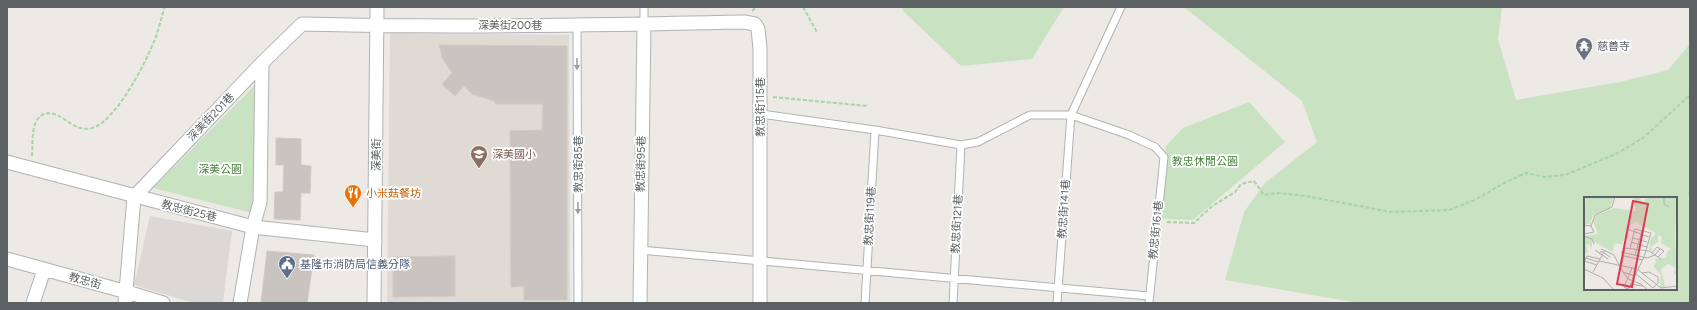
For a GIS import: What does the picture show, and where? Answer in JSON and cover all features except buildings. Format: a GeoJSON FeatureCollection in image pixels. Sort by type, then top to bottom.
{"type":"FeatureCollection","features":[{"type":"Feature","properties":{"kind":"street","name":"深美街"},"geometry":{"type":"LineString","coordinates":[[374,303],[376,7]]}},
{"type":"Feature","properties":{"kind":"street","name":"教忠街115巷"},"geometry":{"type":"LineString","coordinates":[[644,24],[744,22],[755,24],[758,29],[760,95],[760,303]]}},
{"type":"Feature","properties":{"kind":"street","name":"深美街201巷"},"geometry":{"type":"LineString","coordinates":[[134,197],[262,63],[302,24],[377,26]]}},
{"type":"Feature","properties":{"kind":"street","name":"深美街200巷"},"geometry":{"type":"LineString","coordinates":[[377,26],[644,24]]}},
{"type":"Feature","properties":{"kind":"street","name":"教忠街95巷"},"geometry":{"type":"LineString","coordinates":[[640,303],[644,24]]}},
{"type":"Feature","properties":{"kind":"street"},"geometry":{"type":"LineString","coordinates":[[240,303],[253,227],[260,202],[262,63]]}},
{"type":"Feature","properties":{"kind":"street","name":"教忠街25巷"},"geometry":{"type":"LineString","coordinates":[[7,162],[134,197],[253,227],[375,240]]}},
{"type":"Feature","properties":{"kind":"street"},"geometry":{"type":"LineString","coordinates":[[126,297],[134,197]]}},
{"type":"Feature","properties":{"kind":"street","name":"教忠街"},"geometry":{"type":"LineString","coordinates":[[7,259],[126,297],[163,303]]}},
{"type":"Feature","properties":{"kind":"street"},"geometry":{"type":"LineString","coordinates":[[33,303],[44,270]]}},
{"type":"Feature","properties":{"kind":"lane"},"geometry":{"type":"LineString","coordinates":[[644,7],[644,24]]}},
{"type":"Feature","properties":{"kind":"lane"},"geometry":{"type":"LineString","coordinates":[[760,114],[875,130],[961,145],[978,142],[1030,115],[1071,115],[1121,7]]}},
{"type":"Feature","properties":{"kind":"lane","name":"教忠街85巷"},"geometry":{"type":"LineString","coordinates":[[577,25],[578,303]]}},
{"type":"Feature","properties":{"kind":"lane","name":"教忠街161巷"},"geometry":{"type":"LineString","coordinates":[[1071,115],[1129,135],[1155,147],[1164,157],[1149,300]]}},
{"type":"Feature","properties":{"kind":"lane","name":"教忠街141巷"},"geometry":{"type":"LineString","coordinates":[[1057,303],[1071,115]]}},
{"type":"Feature","properties":{"kind":"lane","name":"教忠街119巷"},"geometry":{"type":"LineString","coordinates":[[865,303],[875,130]]}},
{"type":"Feature","properties":{"kind":"lane","name":"教忠街121巷"},"geometry":{"type":"LineString","coordinates":[[953,303],[961,145]]}},
{"type":"Feature","properties":{"kind":"lane"},"geometry":{"type":"LineString","coordinates":[[640,250],[1058,288],[1149,300]]}},
{"type":"Feature","properties":{"kind":"path"},"geometry":{"type":"LineString","coordinates":[[31,169],[33,131],[37,120],[42,115],[51,112],[57,114],[71,124],[84,129],[95,126],[110,116],[132,87],[156,39],[165,7]]}},
{"type":"Feature","properties":{"kind":"path"},"geometry":{"type":"LineString","coordinates":[[802,7],[817,32]]}},
{"type":"Feature","properties":{"kind":"path"},"geometry":{"type":"LineString","coordinates":[[760,95],[867,106]]}},
{"type":"Feature","properties":{"kind":"path"},"geometry":{"type":"LineString","coordinates":[[1157,221],[1194,223],[1211,207],[1235,192],[1241,184],[1254,181],[1264,195],[1277,193],[1306,196],[1391,212],[1449,210],[1475,200],[1504,183],[1526,173],[1545,177],[1565,174],[1618,153],[1643,138],[1690,95]]}},
{"type":"Feature","properties":{"kind":"shaded area","name":"深美國小"},"geometry":{"type":"Polygon","coordinates":[[[390,33],[569,35],[570,303],[387,303],[390,33]]]}},
{"type":"Feature","properties":{"kind":"shaded area"},"geometry":{"type":"Polygon","coordinates":[[[150,216],[232,231],[223,303],[194,303],[134,285],[150,216]]]}},
{"type":"Feature","properties":{"kind":"green space"},"geometry":{"type":"Polygon","coordinates":[[[902,7],[1064,7],[1032,59],[961,66],[903,11],[902,7]]]}},
{"type":"Feature","properties":{"kind":"green space"},"geometry":{"type":"Polygon","coordinates":[[[1184,7],[1502,7],[1498,39],[1516,100],[1620,82],[1668,70],[1690,44],[1690,196],[1687,198],[1690,201],[1690,303],[1359,303],[1225,280],[1244,212],[1265,183],[1317,142],[1302,101],[1184,7]]]}},
{"type":"Feature","properties":{"kind":"green space","name":"深美公園"},"geometry":{"type":"Polygon","coordinates":[[[257,83],[252,213],[153,188],[257,83]]]}},
{"type":"Feature","properties":{"kind":"green space","name":"教忠休閒公園"},"geometry":{"type":"Polygon","coordinates":[[[1249,102],[1285,142],[1193,220],[1163,219],[1166,146],[1183,128],[1249,102]]]}},
{"type":"Feature","properties":{"kind":"place","name":"慈善寺"},"geometry":{"type":"Point","coordinates":[1584,61]}},
{"type":"Feature","properties":{"kind":"place","name":"深美國小"},"geometry":{"type":"Point","coordinates":[479,169]}},
{"type":"Feature","properties":{"kind":"place","name":"小米菇餐坊"},"geometry":{"type":"Point","coordinates":[353,208]}},
{"type":"Feature","properties":{"kind":"place","name":"基隆市消防局信義分隊"},"geometry":{"type":"Point","coordinates":[287,279]}}]}
